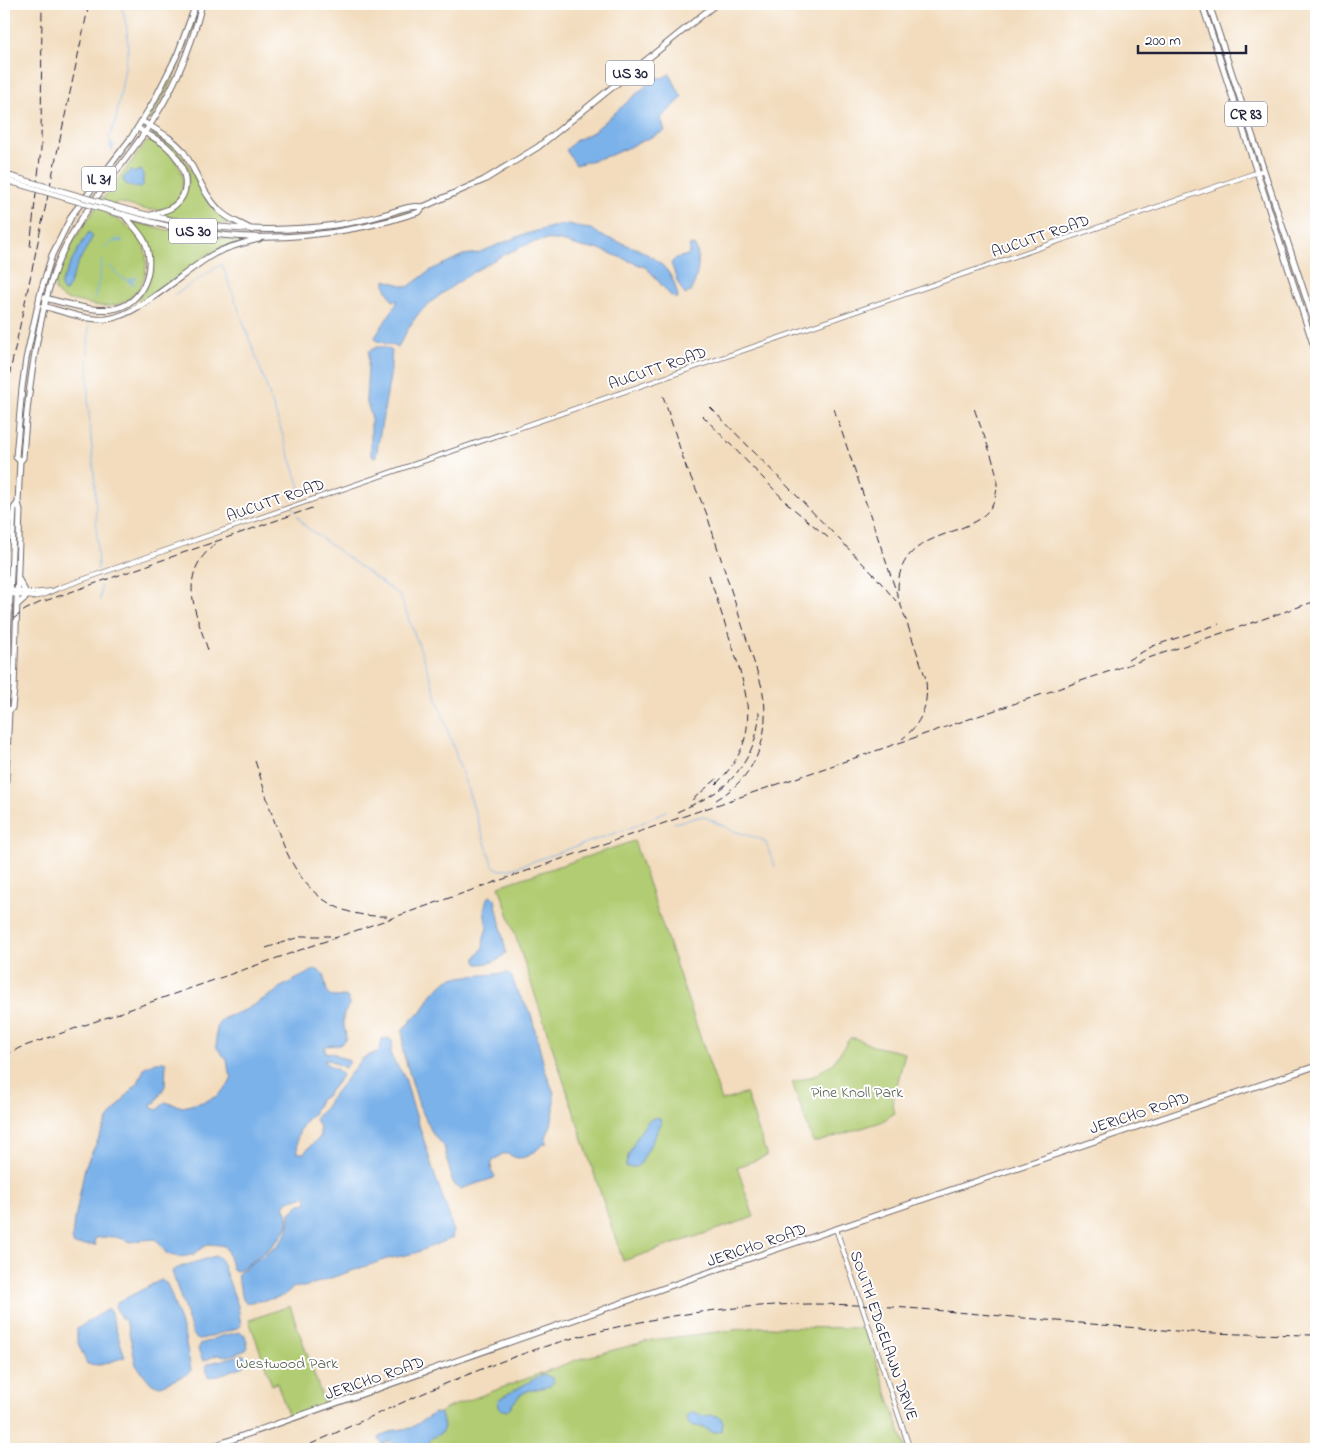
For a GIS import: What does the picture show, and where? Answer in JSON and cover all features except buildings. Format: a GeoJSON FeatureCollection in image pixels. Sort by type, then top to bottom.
{"type":"FeatureCollection","features":[{"type":"Feature","properties":{"kind":"main road","name":"IL 31"},"geometry":{"type":"LineString","coordinates":[[20,461],[16,457],[22,388],[39,297],[50,261],[68,222],[138,128],[162,87],[178,53],[196,4]]}},
{"type":"Feature","properties":{"kind":"main road","name":"IL 31"},"geometry":{"type":"LineString","coordinates":[[4,819],[9,711],[12,708],[17,605],[20,461],[23,458],[30,379],[44,306],[57,264],[73,232],[98,194],[145,133],[171,88],[190,42],[202,4]]}},
{"type":"Feature","properties":{"kind":"main road","name":"US 30"},"geometry":{"type":"LineString","coordinates":[[115,209],[123,215],[190,231],[264,238],[317,234],[360,228],[419,212],[423,207],[484,180],[538,147],[716,4]]}},
{"type":"Feature","properties":{"kind":"main road","name":"CR 83"},"geometry":{"type":"LineString","coordinates":[[1202,4],[1316,353]]}},
{"type":"Feature","properties":{"kind":"main road","name":"CR 83"},"geometry":{"type":"LineString","coordinates":[[1209,4],[1316,328]]}},
{"type":"Feature","properties":{"kind":"main road"},"geometry":{"type":"LineString","coordinates":[[142,121],[179,146],[219,211],[252,230]]}},
{"type":"Feature","properties":{"kind":"main road"},"geometry":{"type":"LineString","coordinates":[[138,128],[164,144],[173,153],[183,169],[186,184],[177,204],[168,210],[149,216]]}},
{"type":"Feature","properties":{"kind":"main road","name":"US 30"},"geometry":{"type":"LineString","coordinates":[[4,174],[12,179],[115,209],[205,227],[276,230],[328,226],[377,217],[416,205],[423,207]]}},
{"type":"Feature","properties":{"kind":"main road","name":"US 30"},"geometry":{"type":"LineString","coordinates":[[4,180],[12,179]]}},
{"type":"Feature","properties":{"kind":"main road"},"geometry":{"type":"LineString","coordinates":[[39,297],[104,310],[121,307],[134,298],[148,276],[149,260],[142,238],[123,215]]}},
{"type":"Feature","properties":{"kind":"main road"},"geometry":{"type":"LineString","coordinates":[[38,304],[95,318],[108,319],[116,317],[142,304],[213,254],[229,247],[264,238]]}},
{"type":"Feature","properties":{"kind":"main road","name":"IL 31"},"geometry":{"type":"LineString","coordinates":[[9,711],[5,707],[9,607],[7,592],[10,578],[14,508],[18,503]]}},
{"type":"Feature","properties":{"kind":"main road"},"geometry":{"type":"LineString","coordinates":[[4,582],[10,578]]}},
{"type":"Feature","properties":{"kind":"main road"},"geometry":{"type":"LineString","coordinates":[[17,605],[26,595],[18,579]]}},
{"type":"Feature","properties":{"kind":"main road"},"geometry":{"type":"LineString","coordinates":[[4,600],[9,607]]}},
{"type":"Feature","properties":{"kind":"main road","name":"JERICHO ROAD"},"geometry":{"type":"LineString","coordinates":[[205,1449],[1316,1066]]}},
{"type":"Feature","properties":{"kind":"street","name":"AUCUTT ROAD"},"geometry":{"type":"LineString","coordinates":[[7,592],[26,595],[51,591],[1264,170]]}},
{"type":"Feature","properties":{"kind":"street","name":"SOUTH EDGELAWN DRIVE"},"geometry":{"type":"LineString","coordinates":[[836,1230],[910,1449]]}},
{"type":"Feature","properties":{"kind":"street"},"geometry":{"type":"LineString","coordinates":[[225,1442],[227,1449]]}},
{"type":"Feature","properties":{"kind":"green space"},"geometry":{"type":"Polygon","coordinates":[[[194,16],[197,16],[182,57],[164,96],[150,121],[148,120],[169,83],[194,16]]]}},
{"type":"Feature","properties":{"kind":"green space"},"geometry":{"type":"Polygon","coordinates":[[[154,131],[181,155],[211,205],[235,225],[197,222],[160,215],[169,210],[180,197],[187,187],[189,179],[184,164],[172,150],[152,134],[154,131]]]}},
{"type":"Feature","properties":{"kind":"green space"},"geometry":{"type":"Polygon","coordinates":[[[148,141],[153,141],[160,146],[178,165],[183,181],[178,198],[169,206],[157,210],[117,202],[107,215],[133,230],[142,241],[145,248],[146,265],[142,282],[133,295],[119,304],[110,306],[95,305],[63,298],[56,291],[55,280],[70,246],[96,207],[148,141]]]}},
{"type":"Feature","properties":{"kind":"green space"},"geometry":{"type":"Polygon","coordinates":[[[418,207],[418,209],[353,226],[321,231],[288,233],[223,232],[157,221],[221,231],[297,232],[362,223],[418,207]]]}},
{"type":"Feature","properties":{"kind":"green space"},"geometry":{"type":"Polygon","coordinates":[[[132,222],[186,234],[244,241],[210,253],[140,303],[138,300],[148,282],[152,261],[147,245],[132,222]]]}},
{"type":"Feature","properties":{"kind":"green space"},"geometry":{"type":"Polygon","coordinates":[[[634,841],[722,1101],[746,1093],[767,1156],[737,1167],[754,1217],[623,1261],[499,886],[634,841]]]}},
{"type":"Feature","properties":{"kind":"green space","name":"Pine Knoll Park"},"geometry":{"type":"Polygon","coordinates":[[[850,1038],[855,1038],[873,1046],[905,1053],[892,1105],[895,1113],[881,1122],[813,1142],[792,1082],[814,1076],[833,1063],[850,1038]]]}},
{"type":"Feature","properties":{"kind":"green space","name":"Westwood Park"},"geometry":{"type":"Polygon","coordinates":[[[290,1306],[325,1405],[289,1417],[277,1383],[272,1385],[249,1320],[290,1306]]]}},
{"type":"Feature","properties":{"kind":"green space"},"geometry":{"type":"Polygon","coordinates":[[[758,1327],[865,1328],[906,1449],[396,1449],[390,1445],[445,1409],[579,1359],[652,1340],[758,1327]]]}},
{"type":"Feature","properties":{"kind":"water"},"geometry":{"type":"Polygon","coordinates":[[[670,74],[682,98],[661,118],[665,131],[611,155],[576,165],[566,150],[575,141],[593,132],[656,77],[662,78],[670,74]]]}},
{"type":"Feature","properties":{"kind":"water"},"geometry":{"type":"Polygon","coordinates":[[[131,170],[134,173],[140,170],[143,172],[143,186],[141,188],[129,186],[124,182],[123,178],[131,170]]]}},
{"type":"Feature","properties":{"kind":"water"},"geometry":{"type":"Polygon","coordinates":[[[570,224],[592,229],[600,235],[638,249],[652,257],[669,273],[674,282],[678,296],[677,299],[670,295],[647,268],[597,248],[592,249],[559,241],[545,240],[516,249],[481,267],[448,289],[419,313],[398,347],[377,341],[375,337],[397,303],[397,300],[393,301],[387,291],[385,280],[408,287],[431,270],[463,255],[478,253],[522,235],[570,224]]]}},
{"type":"Feature","properties":{"kind":"water"},"geometry":{"type":"Polygon","coordinates":[[[89,232],[92,238],[78,263],[66,292],[64,292],[61,283],[89,232]]]}},
{"type":"Feature","properties":{"kind":"water"},"geometry":{"type":"Polygon","coordinates":[[[694,245],[698,256],[697,274],[691,291],[685,295],[678,283],[671,263],[676,258],[688,255],[689,246],[694,245]]]}},
{"type":"Feature","properties":{"kind":"water"},"geometry":{"type":"Polygon","coordinates":[[[377,347],[384,347],[392,351],[390,376],[376,456],[374,457],[371,455],[371,415],[366,400],[369,351],[377,347]]]}},
{"type":"Feature","properties":{"kind":"water"},"geometry":{"type":"Polygon","coordinates":[[[491,896],[495,899],[506,952],[501,958],[494,961],[478,964],[476,957],[483,948],[487,928],[484,910],[487,898],[491,896]]]}},
{"type":"Feature","properties":{"kind":"water"},"geometry":{"type":"Polygon","coordinates":[[[316,969],[325,975],[327,992],[331,996],[346,996],[349,1002],[343,1018],[346,1039],[340,1045],[325,1046],[325,1052],[336,1054],[336,1056],[350,1062],[345,1068],[329,1060],[324,1061],[339,1071],[342,1076],[326,1096],[320,1100],[313,1114],[306,1120],[300,1130],[297,1139],[298,1153],[304,1153],[320,1138],[320,1127],[315,1120],[330,1099],[363,1058],[377,1052],[380,1049],[382,1039],[389,1038],[392,1044],[392,1057],[405,1078],[434,1173],[450,1217],[452,1238],[415,1253],[387,1259],[304,1287],[291,1289],[281,1296],[248,1302],[245,1302],[243,1299],[237,1275],[280,1243],[286,1235],[289,1225],[290,1213],[300,1204],[306,1203],[306,1196],[288,1201],[284,1206],[287,1212],[288,1224],[281,1237],[250,1263],[237,1271],[233,1270],[227,1250],[224,1246],[220,1245],[208,1244],[192,1255],[178,1257],[167,1254],[156,1239],[131,1242],[106,1237],[96,1238],[94,1241],[96,1245],[74,1245],[72,1239],[73,1229],[85,1167],[107,1121],[138,1083],[145,1067],[156,1062],[166,1062],[165,1086],[155,1103],[151,1103],[152,1108],[158,1110],[165,1102],[183,1107],[217,1096],[229,1084],[232,1077],[227,1060],[217,1048],[216,1034],[218,1023],[224,1018],[245,1010],[279,988],[316,969]]]}},
{"type":"Feature","properties":{"kind":"water"},"geometry":{"type":"Polygon","coordinates":[[[508,973],[512,977],[516,989],[531,1014],[545,1070],[554,1093],[554,1110],[546,1137],[547,1143],[530,1155],[522,1158],[502,1154],[492,1162],[491,1171],[495,1176],[494,1178],[460,1189],[456,1187],[452,1180],[444,1146],[433,1134],[419,1105],[403,1052],[403,1030],[415,1016],[422,1012],[432,994],[447,980],[456,977],[508,973]]]}},
{"type":"Feature","properties":{"kind":"water"},"geometry":{"type":"Polygon","coordinates":[[[657,1117],[661,1120],[661,1124],[641,1163],[636,1167],[626,1167],[631,1149],[639,1135],[651,1119],[657,1117]]]}},
{"type":"Feature","properties":{"kind":"water"},"geometry":{"type":"Polygon","coordinates":[[[215,1256],[221,1260],[238,1306],[241,1326],[198,1340],[193,1334],[172,1271],[215,1256]]]}},
{"type":"Feature","properties":{"kind":"water"},"geometry":{"type":"Polygon","coordinates":[[[161,1280],[167,1284],[171,1294],[185,1338],[191,1370],[188,1374],[160,1386],[151,1383],[136,1365],[128,1327],[115,1306],[118,1302],[161,1280]]]}},
{"type":"Feature","properties":{"kind":"water"},"geometry":{"type":"Polygon","coordinates":[[[109,1308],[125,1357],[100,1365],[87,1364],[77,1341],[77,1329],[109,1308]]]}},
{"type":"Feature","properties":{"kind":"water"},"geometry":{"type":"Polygon","coordinates":[[[240,1332],[245,1335],[248,1347],[246,1350],[229,1356],[217,1355],[203,1361],[198,1349],[201,1344],[221,1336],[240,1332]]]}},
{"type":"Feature","properties":{"kind":"water"},"geometry":{"type":"Polygon","coordinates":[[[242,1355],[245,1356],[247,1362],[244,1366],[213,1377],[208,1376],[206,1366],[210,1363],[242,1355]]]}},
{"type":"Feature","properties":{"kind":"water"},"geometry":{"type":"Polygon","coordinates":[[[543,1374],[554,1381],[550,1386],[527,1391],[519,1396],[507,1411],[500,1409],[499,1399],[543,1374]]]}},
{"type":"Feature","properties":{"kind":"water"},"geometry":{"type":"Polygon","coordinates":[[[694,1412],[703,1416],[713,1415],[720,1417],[723,1422],[722,1430],[714,1432],[703,1427],[690,1425],[688,1417],[694,1412]]]}},
{"type":"Feature","properties":{"kind":"water"},"geometry":{"type":"Polygon","coordinates":[[[434,1413],[441,1414],[444,1427],[441,1433],[430,1439],[429,1449],[407,1449],[402,1444],[396,1445],[391,1441],[382,1444],[379,1439],[395,1430],[411,1428],[434,1413]]]}},
{"type":"Feature","properties":{"kind":"waterway"},"geometry":{"type":"LineString","coordinates":[[114,148],[109,137],[115,124],[128,51],[127,28],[121,4]]}},
{"type":"Feature","properties":{"kind":"waterway"},"geometry":{"type":"LineString","coordinates":[[111,143],[116,145]]}},
{"type":"Feature","properties":{"kind":"waterway"},"geometry":{"type":"LineString","coordinates":[[110,145],[112,151]]}},
{"type":"Feature","properties":{"kind":"waterway"},"geometry":{"type":"LineString","coordinates":[[111,145],[113,150]]}},
{"type":"Feature","properties":{"kind":"waterway"},"geometry":{"type":"LineString","coordinates":[[104,249],[117,238]]}},
{"type":"Feature","properties":{"kind":"waterway"},"geometry":{"type":"LineString","coordinates":[[116,241],[122,239]]}},
{"type":"Feature","properties":{"kind":"waterway"},"geometry":{"type":"LineString","coordinates":[[114,242],[123,241]]}},
{"type":"Feature","properties":{"kind":"waterway"},"geometry":{"type":"LineString","coordinates":[[94,300],[102,259]]}},
{"type":"Feature","properties":{"kind":"waterway"},"geometry":{"type":"LineString","coordinates":[[174,295],[222,264],[264,379],[300,487],[300,490],[291,500]]}},
{"type":"Feature","properties":{"kind":"waterway"},"geometry":{"type":"LineString","coordinates":[[109,265],[120,277],[135,283]]}},
{"type":"Feature","properties":{"kind":"waterway"},"geometry":{"type":"LineString","coordinates":[[128,280],[137,277]]}},
{"type":"Feature","properties":{"kind":"waterway"},"geometry":{"type":"LineString","coordinates":[[131,280],[136,279]]}},
{"type":"Feature","properties":{"kind":"waterway"},"geometry":{"type":"LineString","coordinates":[[128,281],[133,286]]}},
{"type":"Feature","properties":{"kind":"waterway"},"geometry":{"type":"LineString","coordinates":[[130,282],[134,285]]}},
{"type":"Feature","properties":{"kind":"waterway"},"geometry":{"type":"LineString","coordinates":[[88,354],[89,326]]}},
{"type":"Feature","properties":{"kind":"waterway"},"geometry":{"type":"LineString","coordinates":[[88,359],[88,401],[95,486],[98,570]]}},
{"type":"Feature","properties":{"kind":"waterway"},"geometry":{"type":"LineString","coordinates":[[297,515],[305,526],[400,596],[424,659],[493,866],[500,870],[511,869],[638,825],[666,811]]}},
{"type":"Feature","properties":{"kind":"waterway"},"geometry":{"type":"LineString","coordinates":[[100,600],[101,586]]}},
{"type":"Feature","properties":{"kind":"waterway"},"geometry":{"type":"LineString","coordinates":[[674,823],[703,816],[731,830],[761,839],[766,843],[775,867]]}},
{"type":"Feature","properties":{"kind":"railway"},"geometry":{"type":"LineString","coordinates":[[30,247],[41,149],[42,4]]}},
{"type":"Feature","properties":{"kind":"railway"},"geometry":{"type":"LineString","coordinates":[[4,400],[89,4]]}},
{"type":"Feature","properties":{"kind":"railway"},"geometry":{"type":"LineString","coordinates":[[663,396],[687,470]]}},
{"type":"Feature","properties":{"kind":"railway"},"geometry":{"type":"LineString","coordinates":[[710,407],[876,577],[896,601]]}},
{"type":"Feature","properties":{"kind":"railway"},"geometry":{"type":"LineString","coordinates":[[898,590],[902,566],[914,551],[930,540],[967,526],[982,516],[993,502],[997,481],[996,473],[974,408]]}},
{"type":"Feature","properties":{"kind":"railway"},"geometry":{"type":"LineString","coordinates":[[834,409],[925,676],[926,694],[923,711],[915,726],[902,739]]}},
{"type":"Feature","properties":{"kind":"railway"},"geometry":{"type":"LineString","coordinates":[[702,415],[790,506],[831,540]]}},
{"type":"Feature","properties":{"kind":"railway"},"geometry":{"type":"LineString","coordinates":[[685,464],[706,512],[761,684],[764,701],[763,735],[752,765],[731,790],[716,800]]}},
{"type":"Feature","properties":{"kind":"railway"},"geometry":{"type":"LineString","coordinates":[[4,626],[25,610],[39,603],[312,508]]}},
{"type":"Feature","properties":{"kind":"railway"},"geometry":{"type":"LineString","coordinates":[[208,650],[194,607],[193,580],[196,567],[204,555],[217,543]]}},
{"type":"Feature","properties":{"kind":"railway"},"geometry":{"type":"LineString","coordinates":[[709,575],[744,686],[748,720],[740,753],[730,769],[715,785]]}},
{"type":"Feature","properties":{"kind":"railway"},"geometry":{"type":"LineString","coordinates":[[4,1057],[19,1048],[696,812],[1316,601]]}},
{"type":"Feature","properties":{"kind":"railway"},"geometry":{"type":"LineString","coordinates":[[1128,660],[1153,646],[1219,624]]}},
{"type":"Feature","properties":{"kind":"railway"},"geometry":{"type":"LineString","coordinates":[[677,812],[711,795],[734,776],[752,747],[756,735],[759,712]]}},
{"type":"Feature","properties":{"kind":"railway"},"geometry":{"type":"LineString","coordinates":[[255,761],[282,843],[294,867],[310,888],[330,904],[355,913],[388,916]]}},
{"type":"Feature","properties":{"kind":"railway"},"geometry":{"type":"LineString","coordinates":[[692,800],[719,777]]}},
{"type":"Feature","properties":{"kind":"railway"},"geometry":{"type":"LineString","coordinates":[[266,948],[302,936],[330,936]]}},
{"type":"Feature","properties":{"kind":"railway"},"geometry":{"type":"LineString","coordinates":[[300,1449],[473,1372],[545,1347],[581,1336],[665,1317],[723,1309],[809,1304],[851,1305],[936,1310],[1190,1332],[1316,1335]]}}]}
